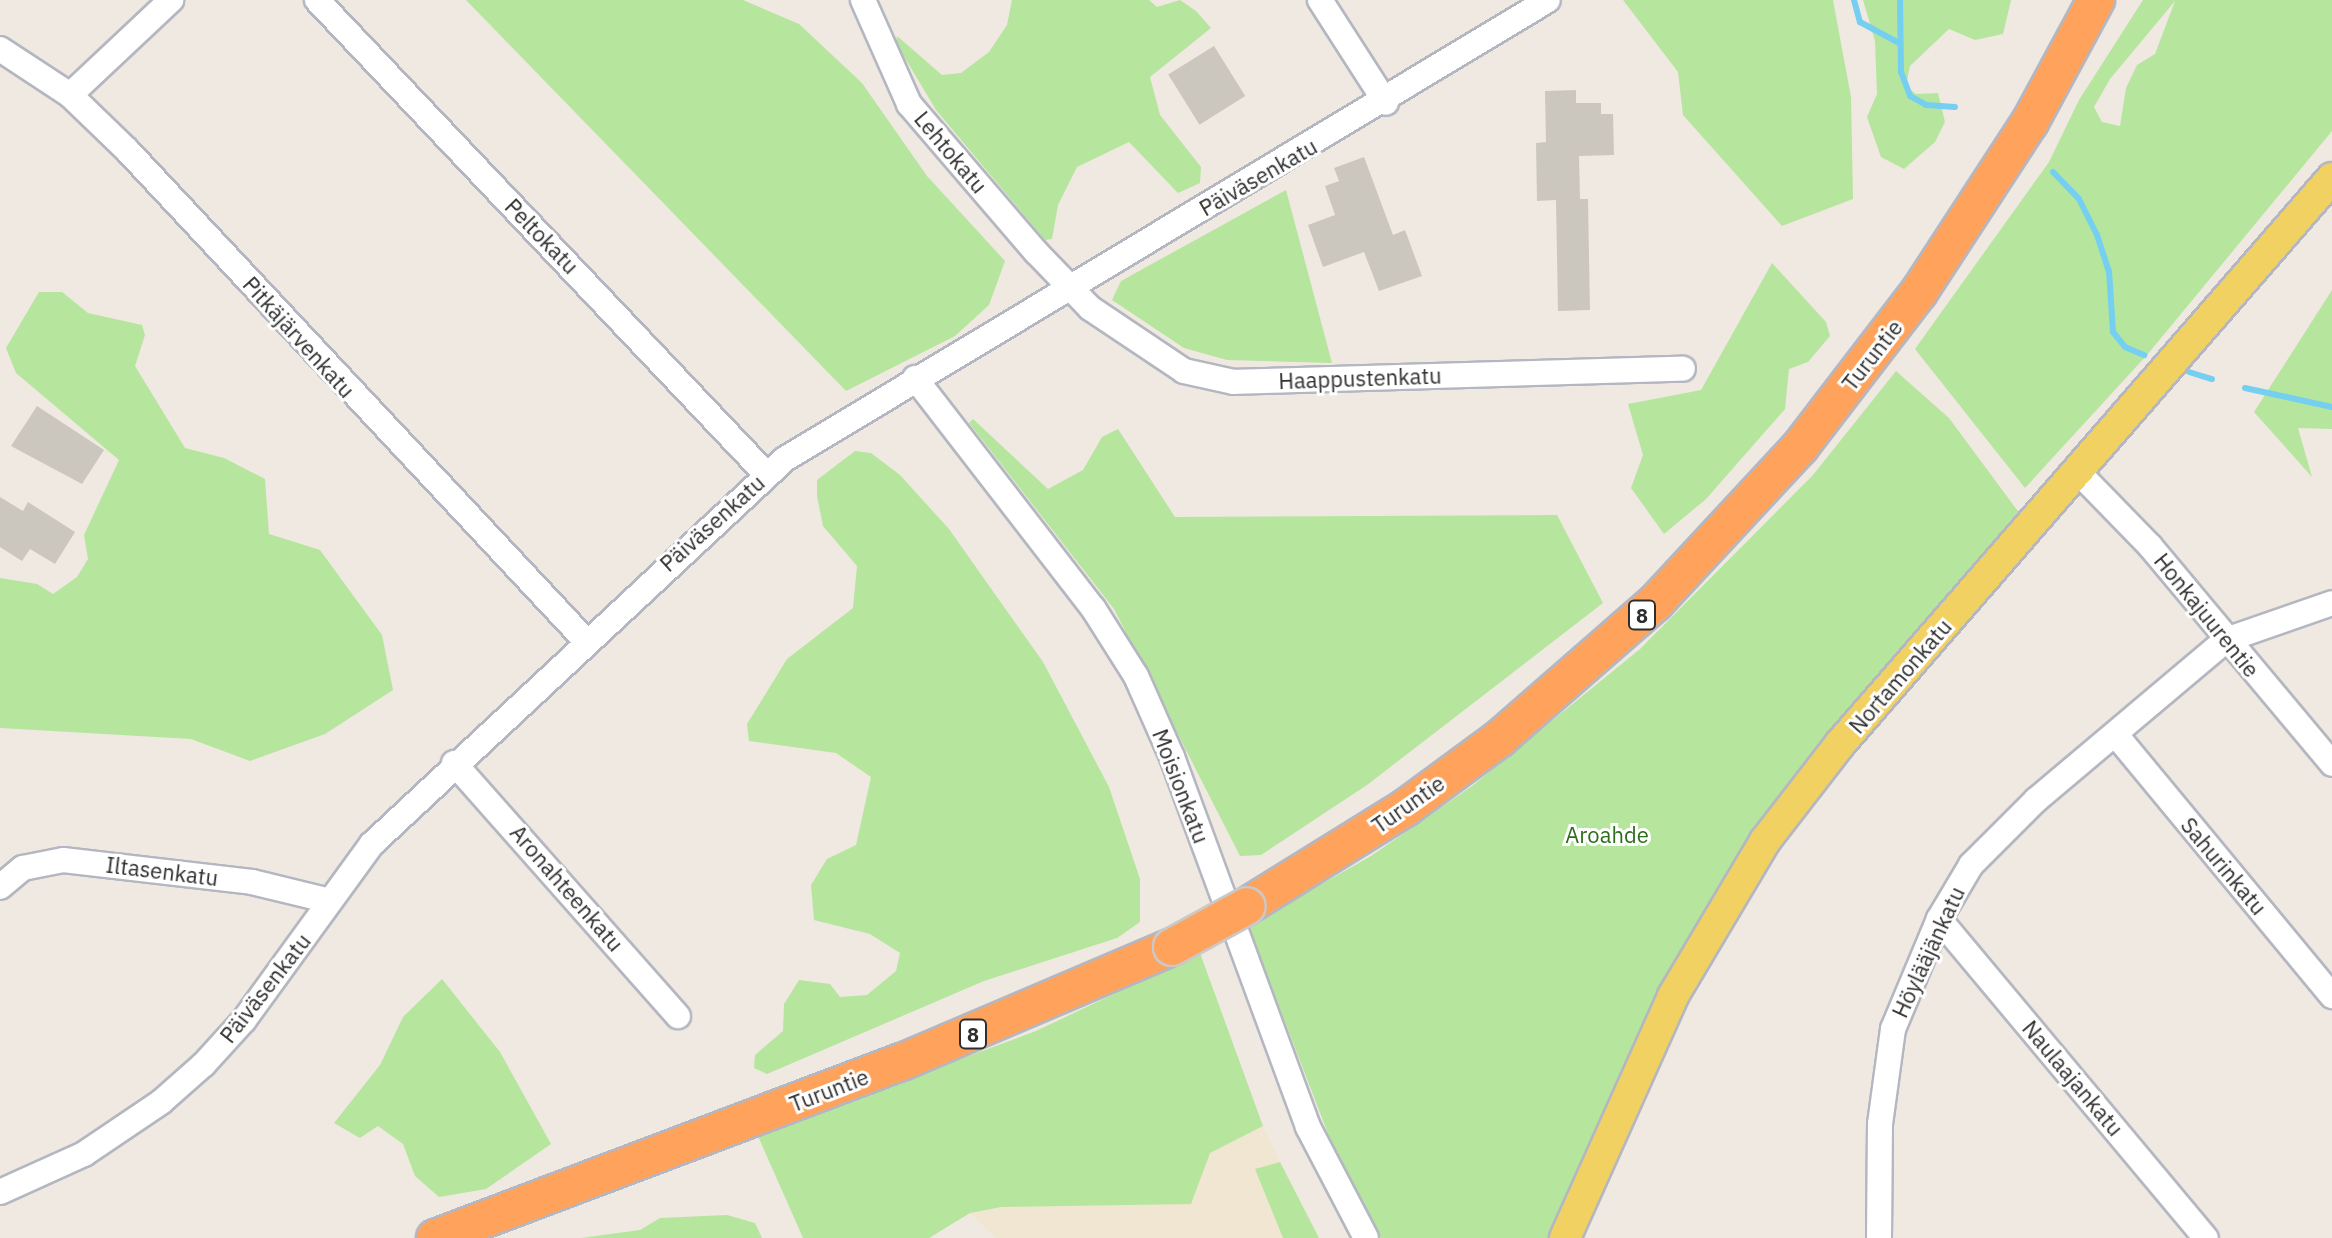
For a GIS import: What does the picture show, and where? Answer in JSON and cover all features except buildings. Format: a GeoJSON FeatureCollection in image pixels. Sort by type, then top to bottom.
{"type":"FeatureCollection","features":[{"type":"Feature","properties":{"kind":"highway","name":"Turuntie"},"geometry":{"type":"LineString","coordinates":[[435,1238],[689,1145],[1030,1011],[1172,947],[1247,906],[1405,808],[1499,739],[1655,603],[1800,447],[1957,240],[2072,47],[2096,0]]}},
{"type":"Feature","properties":{"kind":"highway"},"geometry":{"type":"LineString","coordinates":[[2072,47],[2122,0]]}},
{"type":"Feature","properties":{"kind":"main road","name":"Nortamonkatu"},"geometry":{"type":"LineString","coordinates":[[1565,1238],[1673,996],[1765,841],[1840,744],[2332,178]]}},
{"type":"Feature","properties":{"kind":"street"},"geometry":{"type":"LineString","coordinates":[[70,95],[171,0]]}},
{"type":"Feature","properties":{"kind":"street","name":"Peltokatu"},"geometry":{"type":"LineString","coordinates":[[317,0],[766,474]]}},
{"type":"Feature","properties":{"kind":"street","name":"Lehtokatu"},"geometry":{"type":"LineString","coordinates":[[863,0],[909,104],[1066,287]]}},
{"type":"Feature","properties":{"kind":"street"},"geometry":{"type":"LineString","coordinates":[[1320,0],[1386,103]]}},
{"type":"Feature","properties":{"kind":"street","name":"Päiväsenkatu"},"geometry":{"type":"LineString","coordinates":[[0,1192],[84,1154],[161,1102],[244,1020],[372,844],[454,763],[766,474],[828,428],[1386,103],[1548,0]]}},
{"type":"Feature","properties":{"kind":"street","name":"Pitkäjärvenkatu"},"geometry":{"type":"LineString","coordinates":[[0,49],[70,95],[585,640]]}},
{"type":"Feature","properties":{"kind":"street","name":"Haappustenkatu"},"geometry":{"type":"LineString","coordinates":[[1066,287],[1153,356],[1184,371],[1234,382],[1683,369]]}},
{"type":"Feature","properties":{"kind":"street","name":"Moisionkatu"},"geometry":{"type":"LineString","coordinates":[[915,378],[1093,608],[1136,676],[1172,757],[1308,1127],[1366,1238]]}},
{"type":"Feature","properties":{"kind":"street","name":"Honkajuurentie"},"geometry":{"type":"LineString","coordinates":[[2078,472],[2150,546],[2332,764]]}},
{"type":"Feature","properties":{"kind":"street"},"geometry":{"type":"LineString","coordinates":[[2226,640],[2332,603]]}},
{"type":"Feature","properties":{"kind":"street","name":"Höylääjänkatu"},"geometry":{"type":"LineString","coordinates":[[1879,1238],[1885,1063],[1903,998],[1939,919],[1971,865],[2003,830],[2226,640]]}},
{"type":"Feature","properties":{"kind":"street","name":"Sahurinkatu"},"geometry":{"type":"LineString","coordinates":[[2116,735],[2332,996]]}},
{"type":"Feature","properties":{"kind":"street","name":"Aronahteenkatu"},"geometry":{"type":"LineString","coordinates":[[454,763],[678,1016]]}},
{"type":"Feature","properties":{"kind":"street","name":"Iltasenkatu"},"geometry":{"type":"LineString","coordinates":[[0,887],[23,868],[63,860],[252,882],[330,901]]}},
{"type":"Feature","properties":{"kind":"street","name":"Naulaajankatu"},"geometry":{"type":"LineString","coordinates":[[1939,919],[2206,1238]]}},
{"type":"Feature","properties":{"kind":"shaded area"},"geometry":{"type":"Polygon","coordinates":[[[1263,1126],[1280,1162],[1256,1169],[1283,1238],[996,1238],[970,1213],[1210,1153],[1263,1126]]]}},
{"type":"Feature","properties":{"kind":"green space"},"geometry":{"type":"Polygon","coordinates":[[[466,0],[743,0],[799,24],[862,83],[927,176],[1005,261],[989,305],[955,336],[846,391],[466,0]]]}},
{"type":"Feature","properties":{"kind":"green space"},"geometry":{"type":"Polygon","coordinates":[[[1012,0],[1149,0],[1157,7],[1180,0],[1196,11],[1211,28],[1150,77],[1160,115],[1201,167],[1200,183],[1178,193],[1129,142],[1077,167],[1058,205],[1052,239],[1045,240],[936,110],[896,43],[897,36],[942,75],[961,73],[989,52],[1007,25],[1012,0]]]}},
{"type":"Feature","properties":{"kind":"green space"},"geometry":{"type":"Polygon","coordinates":[[[1623,0],[1833,0],[1851,97],[1853,199],[1782,226],[1683,115],[1678,72],[1623,0]]]}},
{"type":"Feature","properties":{"kind":"green space"},"geometry":{"type":"Polygon","coordinates":[[[1863,0],[2011,0],[2003,34],[1975,40],[1949,29],[1910,66],[1906,86],[1916,94],[1938,93],[1945,122],[1935,142],[1904,169],[1881,157],[1867,117],[1877,94],[1875,41],[1863,0]]]}},
{"type":"Feature","properties":{"kind":"green space"},"geometry":{"type":"Polygon","coordinates":[[[2143,0],[2332,0],[2332,131],[2147,355],[2025,488],[1915,349],[2049,162],[2079,100],[2143,0]],[[2175,1],[2110,79],[2094,107],[2102,122],[2120,126],[2126,88],[2137,65],[2155,54],[2175,1]]]}},
{"type":"Feature","properties":{"kind":"green space"},"geometry":{"type":"Polygon","coordinates":[[[1286,190],[1332,363],[1227,360],[1184,348],[1112,300],[1121,281],[1286,190]]]}},
{"type":"Feature","properties":{"kind":"green space"},"geometry":{"type":"Polygon","coordinates":[[[1772,263],[1826,322],[1830,336],[1808,362],[1789,369],[1785,409],[1706,499],[1664,534],[1631,488],[1643,455],[1628,404],[1701,390],[1772,263]]]}},
{"type":"Feature","properties":{"kind":"green space"},"geometry":{"type":"Polygon","coordinates":[[[2332,290],[2332,429],[2298,428],[2312,477],[2254,412],[2332,290]]]}},
{"type":"Feature","properties":{"kind":"green space"},"geometry":{"type":"Polygon","coordinates":[[[39,292],[62,292],[88,313],[142,325],[145,335],[135,366],[185,448],[224,458],[265,479],[269,534],[320,550],[382,635],[393,690],[325,734],[250,761],[191,739],[0,728],[0,578],[37,584],[53,594],[77,577],[88,559],[84,535],[119,460],[16,373],[6,348],[39,292]]]}},
{"type":"Feature","properties":{"kind":"green space","name":"Aroahde"},"geometry":{"type":"Polygon","coordinates":[[[1896,371],[1949,418],[2020,514],[2015,523],[1809,758],[1753,833],[1667,976],[1548,1238],[1381,1238],[1349,1188],[1248,926],[1371,856],[1472,786],[1640,649],[1813,475],[1896,371]]]}},
{"type":"Feature","properties":{"kind":"green space"},"geometry":{"type":"Polygon","coordinates":[[[973,419],[1048,489],[1083,470],[1102,437],[1118,429],[1175,517],[1557,515],[1603,603],[1367,785],[1261,855],[1240,856],[1114,609],[969,423],[973,419]]]}},
{"type":"Feature","properties":{"kind":"green space"},"geometry":{"type":"Polygon","coordinates":[[[855,451],[871,453],[900,475],[949,529],[1043,662],[1109,787],[1140,879],[1140,922],[1117,938],[984,981],[767,1074],[754,1068],[755,1055],[783,1031],[784,1004],[799,980],[830,984],[840,997],[867,995],[896,971],[900,953],[870,934],[814,920],[811,885],[827,859],[856,845],[871,777],[836,753],[749,741],[747,724],[787,659],[853,608],[857,566],[823,526],[817,480],[855,451]]]}},
{"type":"Feature","properties":{"kind":"green space"},"geometry":{"type":"Polygon","coordinates":[[[1200,953],[1263,1126],[1210,1153],[1191,1204],[1001,1207],[970,1213],[929,1238],[803,1238],[757,1134],[1036,1031],[1200,953]]]}},
{"type":"Feature","properties":{"kind":"green space"},"geometry":{"type":"Polygon","coordinates":[[[442,979],[500,1052],[551,1144],[486,1189],[439,1197],[415,1176],[403,1144],[378,1126],[360,1138],[334,1123],[380,1065],[403,1017],[442,979]]]}},
{"type":"Feature","properties":{"kind":"green space"},"geometry":{"type":"Polygon","coordinates":[[[1280,1162],[1319,1238],[1283,1238],[1255,1169],[1280,1162]]]}},
{"type":"Feature","properties":{"kind":"green space"},"geometry":{"type":"Polygon","coordinates":[[[727,1215],[755,1223],[762,1238],[581,1238],[640,1230],[660,1218],[727,1215]]]}},
{"type":"Feature","properties":{"kind":"waterway"},"geometry":{"type":"LineString","coordinates":[[1854,0],[1860,22],[1899,43]]}},
{"type":"Feature","properties":{"kind":"waterway"},"geometry":{"type":"LineString","coordinates":[[1900,0],[1901,72],[1910,96],[1926,105],[1955,107]]}},
{"type":"Feature","properties":{"kind":"waterway"},"geometry":{"type":"LineString","coordinates":[[2053,172],[2079,199],[2097,235],[2109,271],[2113,332],[2125,347],[2144,355]]}},
{"type":"Feature","properties":{"kind":"waterway"},"geometry":{"type":"LineString","coordinates":[[2189,372],[2212,379]]}},
{"type":"Feature","properties":{"kind":"waterway"},"geometry":{"type":"LineString","coordinates":[[2245,388],[2332,407]]}}]}
